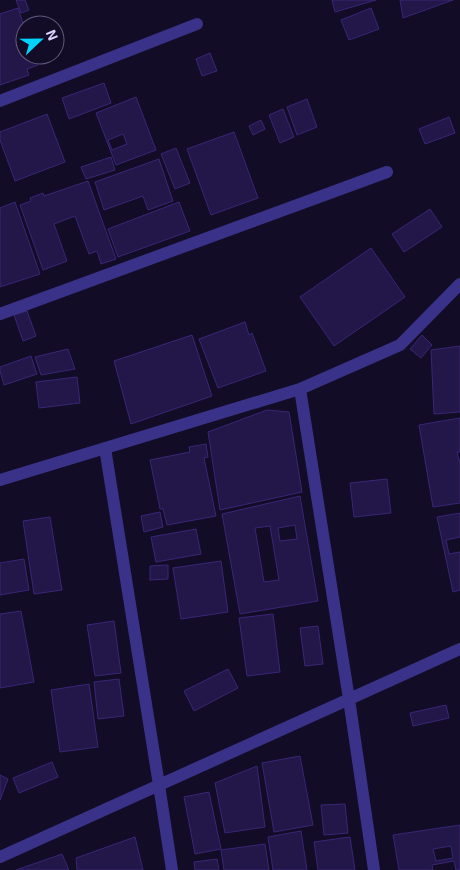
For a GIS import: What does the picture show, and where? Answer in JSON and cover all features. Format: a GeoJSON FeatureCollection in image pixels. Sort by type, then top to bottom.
{"type":"FeatureCollection","features":[{"type":"Feature","properties":{"kind":"street"},"geometry":{"type":"LineString","coordinates":[[0,101],[198,24]]}},
{"type":"Feature","properties":{"kind":"street"},"geometry":{"type":"LineString","coordinates":[[0,314],[387,172]]}},
{"type":"Feature","properties":{"kind":"street"},"geometry":{"type":"LineString","coordinates":[[0,480],[300,389],[400,345],[460,284]]}},
{"type":"Feature","properties":{"kind":"street"},"geometry":{"type":"LineString","coordinates":[[300,389],[374,870]]}},
{"type":"Feature","properties":{"kind":"street"},"geometry":{"type":"LineString","coordinates":[[105,448],[172,870]]}},
{"type":"Feature","properties":{"kind":"street"},"geometry":{"type":"LineString","coordinates":[[0,857],[460,649]]}},
{"type":"Feature","properties":{"kind":"building"},"geometry":{"type":"Polygon","coordinates":[[[16,0],[25,0],[29,10],[21,13],[16,0]]]}},
{"type":"Feature","properties":{"kind":"building"},"geometry":{"type":"Polygon","coordinates":[[[332,0],[376,0],[335,12],[332,0]]]}},
{"type":"Feature","properties":{"kind":"building"},"geometry":{"type":"Polygon","coordinates":[[[400,0],[453,0],[403,18],[400,0]]]}},
{"type":"Feature","properties":{"kind":"building"},"geometry":{"type":"Polygon","coordinates":[[[18,8],[20,15],[15,15],[15,65],[38,65],[27,69],[29,75],[0,85],[0,14],[18,8]]]}},
{"type":"Feature","properties":{"kind":"building"},"geometry":{"type":"Polygon","coordinates":[[[371,8],[379,29],[349,40],[341,20],[371,8]]]}},
{"type":"Feature","properties":{"kind":"building"},"geometry":{"type":"Polygon","coordinates":[[[210,53],[217,71],[202,76],[196,59],[210,53]]]}},
{"type":"Feature","properties":{"kind":"building"},"geometry":{"type":"Polygon","coordinates":[[[104,83],[111,103],[69,119],[62,98],[104,83]]]}},
{"type":"Feature","properties":{"kind":"building"},"geometry":{"type":"Polygon","coordinates":[[[136,97],[156,150],[116,165],[96,113],[136,97]],[[123,134],[108,140],[112,150],[127,144],[123,134]]]}},
{"type":"Feature","properties":{"kind":"building"},"geometry":{"type":"Polygon","coordinates":[[[307,99],[317,127],[297,135],[287,107],[307,99]]]}},
{"type":"Feature","properties":{"kind":"building"},"geometry":{"type":"Polygon","coordinates":[[[283,109],[294,137],[280,143],[269,115],[283,109]]]}},
{"type":"Feature","properties":{"kind":"building"},"geometry":{"type":"Polygon","coordinates":[[[47,114],[65,162],[15,181],[0,140],[0,132],[47,114]]]}},
{"type":"Feature","properties":{"kind":"building"},"geometry":{"type":"Polygon","coordinates":[[[449,117],[455,133],[425,144],[419,129],[449,117]]]}},
{"type":"Feature","properties":{"kind":"building"},"geometry":{"type":"Polygon","coordinates":[[[261,120],[265,129],[253,135],[249,126],[261,120]]]}},
{"type":"Feature","properties":{"kind":"building"},"geometry":{"type":"Polygon","coordinates":[[[234,132],[258,198],[211,215],[187,149],[234,132]]]}},
{"type":"Feature","properties":{"kind":"building"},"geometry":{"type":"Polygon","coordinates":[[[176,148],[190,183],[175,189],[161,154],[176,148]]]}},
{"type":"Feature","properties":{"kind":"building"},"geometry":{"type":"Polygon","coordinates":[[[111,157],[115,170],[86,179],[81,167],[111,157]]]}},
{"type":"Feature","properties":{"kind":"building"},"geometry":{"type":"Polygon","coordinates":[[[159,159],[173,201],[148,210],[143,196],[104,210],[95,182],[159,159]]]}},
{"type":"Feature","properties":{"kind":"building"},"geometry":{"type":"Polygon","coordinates":[[[88,181],[116,259],[101,264],[97,251],[89,254],[75,216],[54,224],[67,261],[43,270],[20,205],[31,201],[30,198],[43,193],[44,196],[88,181]]]}},
{"type":"Feature","properties":{"kind":"building"},"geometry":{"type":"Polygon","coordinates":[[[15,202],[40,274],[0,287],[0,208],[15,202]]]}},
{"type":"Feature","properties":{"kind":"building"},"geometry":{"type":"Polygon","coordinates":[[[179,202],[190,231],[118,257],[108,229],[179,202]]]}},
{"type":"Feature","properties":{"kind":"building"},"geometry":{"type":"Polygon","coordinates":[[[430,209],[442,227],[404,252],[392,234],[430,209]]]}},
{"type":"Feature","properties":{"kind":"building"},"geometry":{"type":"Polygon","coordinates":[[[371,248],[405,297],[334,346],[300,297],[371,248]]]}},
{"type":"Feature","properties":{"kind":"building"},"geometry":{"type":"Polygon","coordinates":[[[27,311],[36,336],[23,341],[14,315],[27,311]]]}},
{"type":"Feature","properties":{"kind":"building"},"geometry":{"type":"Polygon","coordinates":[[[245,322],[249,335],[252,333],[266,371],[218,388],[199,339],[245,322]]]}},
{"type":"Feature","properties":{"kind":"building"},"geometry":{"type":"Polygon","coordinates":[[[192,335],[212,396],[131,424],[114,361],[192,335]]]}},
{"type":"Feature","properties":{"kind":"building"},"geometry":{"type":"Polygon","coordinates":[[[422,335],[432,345],[421,358],[410,349],[422,335]]]}},
{"type":"Feature","properties":{"kind":"building"},"geometry":{"type":"Polygon","coordinates":[[[460,346],[460,412],[434,414],[431,350],[460,346]]]}},
{"type":"Feature","properties":{"kind":"building"},"geometry":{"type":"Polygon","coordinates":[[[68,349],[75,369],[41,375],[35,357],[68,349]]]}},
{"type":"Feature","properties":{"kind":"building"},"geometry":{"type":"Polygon","coordinates":[[[31,356],[37,374],[4,385],[0,367],[31,356]]]}},
{"type":"Feature","properties":{"kind":"building"},"geometry":{"type":"Polygon","coordinates":[[[77,377],[80,403],[39,408],[36,382],[77,377]]]}},
{"type":"Feature","properties":{"kind":"building"},"geometry":{"type":"Polygon","coordinates":[[[267,410],[289,412],[302,492],[220,510],[208,432],[267,410]]]}},
{"type":"Feature","properties":{"kind":"building"},"geometry":{"type":"Polygon","coordinates":[[[460,418],[460,452],[457,452],[460,461],[460,503],[433,507],[419,425],[460,418]]]}},
{"type":"Feature","properties":{"kind":"building"},"geometry":{"type":"Polygon","coordinates":[[[206,444],[208,457],[204,458],[216,516],[167,525],[163,509],[160,509],[150,460],[190,452],[189,447],[206,444]]]}},
{"type":"Feature","properties":{"kind":"building"},"geometry":{"type":"Polygon","coordinates":[[[387,479],[391,513],[354,517],[350,483],[387,479]]]}},
{"type":"Feature","properties":{"kind":"building"},"geometry":{"type":"Polygon","coordinates":[[[300,496],[318,601],[240,614],[222,514],[300,496]],[[295,525],[278,528],[280,541],[297,539],[295,525]],[[270,526],[255,528],[264,582],[279,580],[270,526]]]}},
{"type":"Feature","properties":{"kind":"building"},"geometry":{"type":"Polygon","coordinates":[[[160,512],[163,527],[144,532],[141,516],[160,512]]]}},
{"type":"Feature","properties":{"kind":"building"},"geometry":{"type":"Polygon","coordinates":[[[460,513],[460,537],[446,540],[449,554],[460,552],[460,590],[453,592],[437,517],[460,513]]]}},
{"type":"Feature","properties":{"kind":"building"},"geometry":{"type":"Polygon","coordinates":[[[50,517],[62,590],[34,594],[23,521],[50,517]]]}},
{"type":"Feature","properties":{"kind":"building"},"geometry":{"type":"Polygon","coordinates":[[[196,529],[201,554],[156,562],[151,537],[196,529]]]}},
{"type":"Feature","properties":{"kind":"building"},"geometry":{"type":"Polygon","coordinates":[[[24,559],[29,590],[0,595],[0,563],[24,559]]]}},
{"type":"Feature","properties":{"kind":"building"},"geometry":{"type":"Polygon","coordinates":[[[221,561],[228,612],[181,619],[173,568],[221,561]]]}},
{"type":"Feature","properties":{"kind":"building"},"geometry":{"type":"Polygon","coordinates":[[[168,565],[168,579],[150,580],[150,566],[168,565]]]}},
{"type":"Feature","properties":{"kind":"building"},"geometry":{"type":"Polygon","coordinates":[[[21,611],[34,682],[0,688],[0,614],[21,611]]]}},
{"type":"Feature","properties":{"kind":"building"},"geometry":{"type":"Polygon","coordinates":[[[273,614],[280,672],[247,676],[239,618],[273,614]]]}},
{"type":"Feature","properties":{"kind":"building"},"geometry":{"type":"Polygon","coordinates":[[[114,621],[121,673],[95,676],[87,625],[114,621]]]}},
{"type":"Feature","properties":{"kind":"building"},"geometry":{"type":"Polygon","coordinates":[[[318,626],[323,664],[305,666],[300,628],[318,626]]]}},
{"type":"Feature","properties":{"kind":"building"},"geometry":{"type":"Polygon","coordinates":[[[228,669],[238,688],[194,711],[184,691],[228,669]]]}},
{"type":"Feature","properties":{"kind":"building"},"geometry":{"type":"Polygon","coordinates":[[[119,679],[124,716],[98,719],[94,682],[119,679]]]}},
{"type":"Feature","properties":{"kind":"building"},"geometry":{"type":"Polygon","coordinates":[[[89,684],[98,747],[60,752],[51,690],[89,684]]]}},
{"type":"Feature","properties":{"kind":"building"},"geometry":{"type":"Polygon","coordinates":[[[446,705],[449,718],[413,726],[410,713],[446,705]]]}},
{"type":"Feature","properties":{"kind":"building"},"geometry":{"type":"Polygon","coordinates":[[[300,756],[313,825],[274,832],[262,763],[300,756]]]}},
{"type":"Feature","properties":{"kind":"building"},"geometry":{"type":"Polygon","coordinates":[[[52,762],[58,777],[19,793],[13,778],[52,762]]]}},
{"type":"Feature","properties":{"kind":"building"},"geometry":{"type":"Polygon","coordinates":[[[257,766],[265,827],[225,833],[215,783],[257,766]]]}},
{"type":"Feature","properties":{"kind":"building"},"geometry":{"type":"Polygon","coordinates":[[[0,775],[8,779],[0,800],[0,775]]]}},
{"type":"Feature","properties":{"kind":"building"},"geometry":{"type":"Polygon","coordinates":[[[209,792],[221,849],[195,854],[184,797],[209,792]]]}},
{"type":"Feature","properties":{"kind":"building"},"geometry":{"type":"Polygon","coordinates":[[[345,804],[348,833],[324,835],[321,805],[345,804]]]}},
{"type":"Feature","properties":{"kind":"building"},"geometry":{"type":"Polygon","coordinates":[[[460,825],[460,870],[456,870],[454,861],[432,865],[433,870],[399,870],[393,835],[460,825]],[[451,846],[433,849],[436,861],[453,858],[451,846]]]}},
{"type":"Feature","properties":{"kind":"building"},"geometry":{"type":"Polygon","coordinates":[[[301,831],[307,870],[273,870],[268,837],[301,831]]]}},
{"type":"Feature","properties":{"kind":"building"},"geometry":{"type":"Polygon","coordinates":[[[135,837],[143,870],[77,870],[76,858],[135,837]]]}},
{"type":"Feature","properties":{"kind":"building"},"geometry":{"type":"Polygon","coordinates":[[[350,837],[355,870],[318,870],[314,842],[350,837]]]}},
{"type":"Feature","properties":{"kind":"building"},"geometry":{"type":"Polygon","coordinates":[[[265,844],[269,870],[224,870],[221,850],[265,844]]]}},
{"type":"Feature","properties":{"kind":"building"},"geometry":{"type":"Polygon","coordinates":[[[62,854],[69,870],[16,870],[62,854]]]}},
{"type":"Feature","properties":{"kind":"building"},"geometry":{"type":"Polygon","coordinates":[[[217,859],[219,870],[195,870],[194,862],[217,859]]]}}]}
